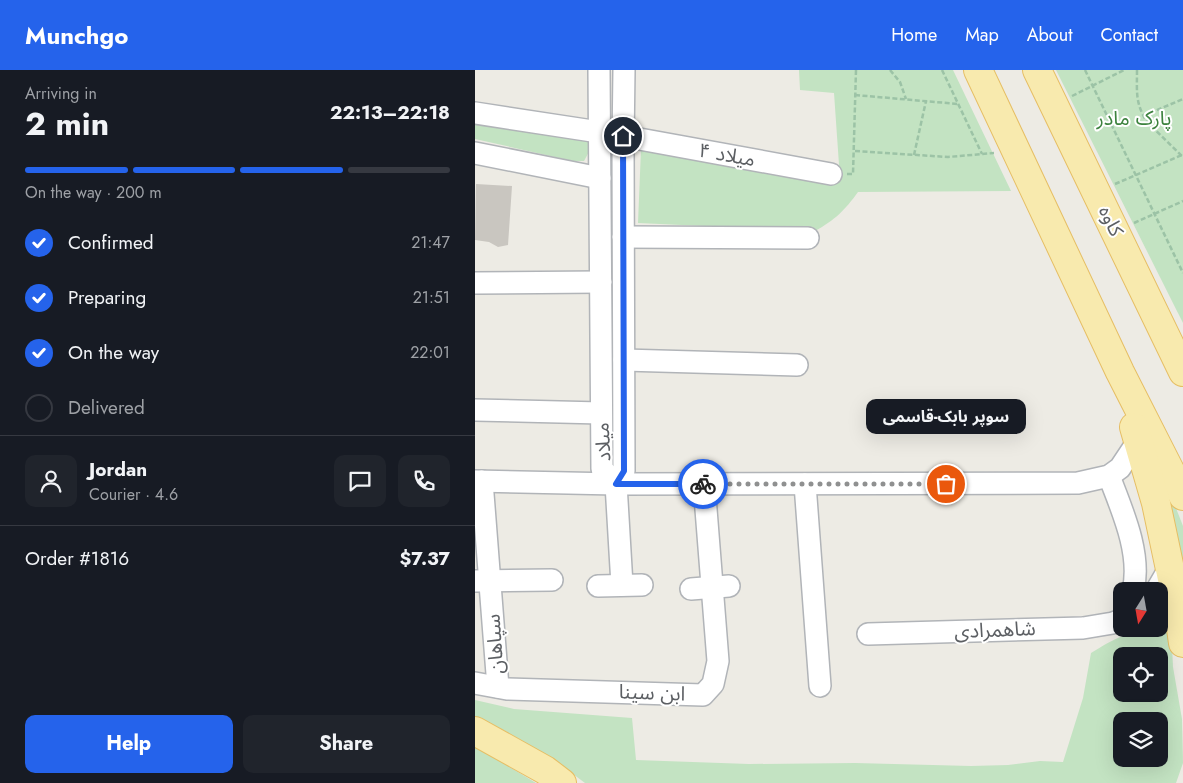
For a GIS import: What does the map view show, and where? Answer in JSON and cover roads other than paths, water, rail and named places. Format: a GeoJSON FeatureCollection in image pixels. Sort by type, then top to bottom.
{"type":"FeatureCollection","features":[{"type":"Feature","properties":{"kind":"main road"},"geometry":{"type":"LineString","coordinates":[[978,70],[1120,372],[1183,496]]}},
{"type":"Feature","properties":{"kind":"main road","name":"کاوه"},"geometry":{"type":"LineString","coordinates":[[1037,70],[1183,371]]}},
{"type":"Feature","properties":{"kind":"main road"},"geometry":{"type":"LineString","coordinates":[[1120,372],[1156,503],[1179,607],[1183,643]]}},
{"type":"Feature","properties":{"kind":"main road"},"geometry":{"type":"LineString","coordinates":[[475,731],[545,770],[561,783]]}},
{"type":"Feature","properties":{"kind":"street","name":"میلاد"},"geometry":{"type":"LineString","coordinates":[[599,70],[602,469],[616,484],[624,471],[624,70]]}},
{"type":"Feature","properties":{"kind":"street"},"geometry":{"type":"LineString","coordinates":[[475,113],[599,132]]}},
{"type":"Feature","properties":{"kind":"street","name":"میلاد ۴"},"geometry":{"type":"LineString","coordinates":[[623,136],[831,174]]}},
{"type":"Feature","properties":{"kind":"street"},"geometry":{"type":"LineString","coordinates":[[475,153],[600,178]]}},
{"type":"Feature","properties":{"kind":"street"},"geometry":{"type":"LineString","coordinates":[[623,237],[808,238]]}},
{"type":"Feature","properties":{"kind":"street"},"geometry":{"type":"LineString","coordinates":[[475,283],[601,282]]}},
{"type":"Feature","properties":{"kind":"street"},"geometry":{"type":"LineString","coordinates":[[624,360],[797,365]]}},
{"type":"Feature","properties":{"kind":"street"},"geometry":{"type":"LineString","coordinates":[[475,410],[601,413]]}},
{"type":"Feature","properties":{"kind":"street"},"geometry":{"type":"LineString","coordinates":[[478,481],[616,484],[1078,483],[1109,476],[1120,468],[1138,441]]}},
{"type":"Feature","properties":{"kind":"street"},"geometry":{"type":"LineString","coordinates":[[1109,476],[1133,546],[1135,582]]}},
{"type":"Feature","properties":{"kind":"street","name":"سپاهان"},"geometry":{"type":"LineString","coordinates":[[478,481],[483,581],[498,687]]}},
{"type":"Feature","properties":{"kind":"street"},"geometry":{"type":"LineString","coordinates":[[598,586],[632,585],[616,484]]}},
{"type":"Feature","properties":{"kind":"street","name":"ابن سینا"},"geometry":{"type":"LineString","coordinates":[[475,683],[498,687],[558,691],[703,695],[713,684],[718,661],[721,587],[705,484]]}},
{"type":"Feature","properties":{"kind":"street"},"geometry":{"type":"LineString","coordinates":[[805,484],[820,686]]}},
{"type":"Feature","properties":{"kind":"street"},"geometry":{"type":"LineString","coordinates":[[1161,582],[1170,567]]}},
{"type":"Feature","properties":{"kind":"street"},"geometry":{"type":"LineString","coordinates":[[483,581],[552,580]]}},
{"type":"Feature","properties":{"kind":"street"},"geometry":{"type":"LineString","coordinates":[[691,589],[721,587]]}},
{"type":"Feature","properties":{"kind":"street","name":"شاهمرادی"},"geometry":{"type":"LineString","coordinates":[[868,634],[1083,628],[1113,623]]}},
{"type":"Feature","properties":{"kind":"place","name":"سوپر بابک-قاسمی"},"geometry":{"type":"Point","coordinates":[946,484]}},
{"type":"Feature","properties":{"kind":"park label","name":"پارک مادر"},"geometry":{"type":"Point","coordinates":[1134,118]}}]}
